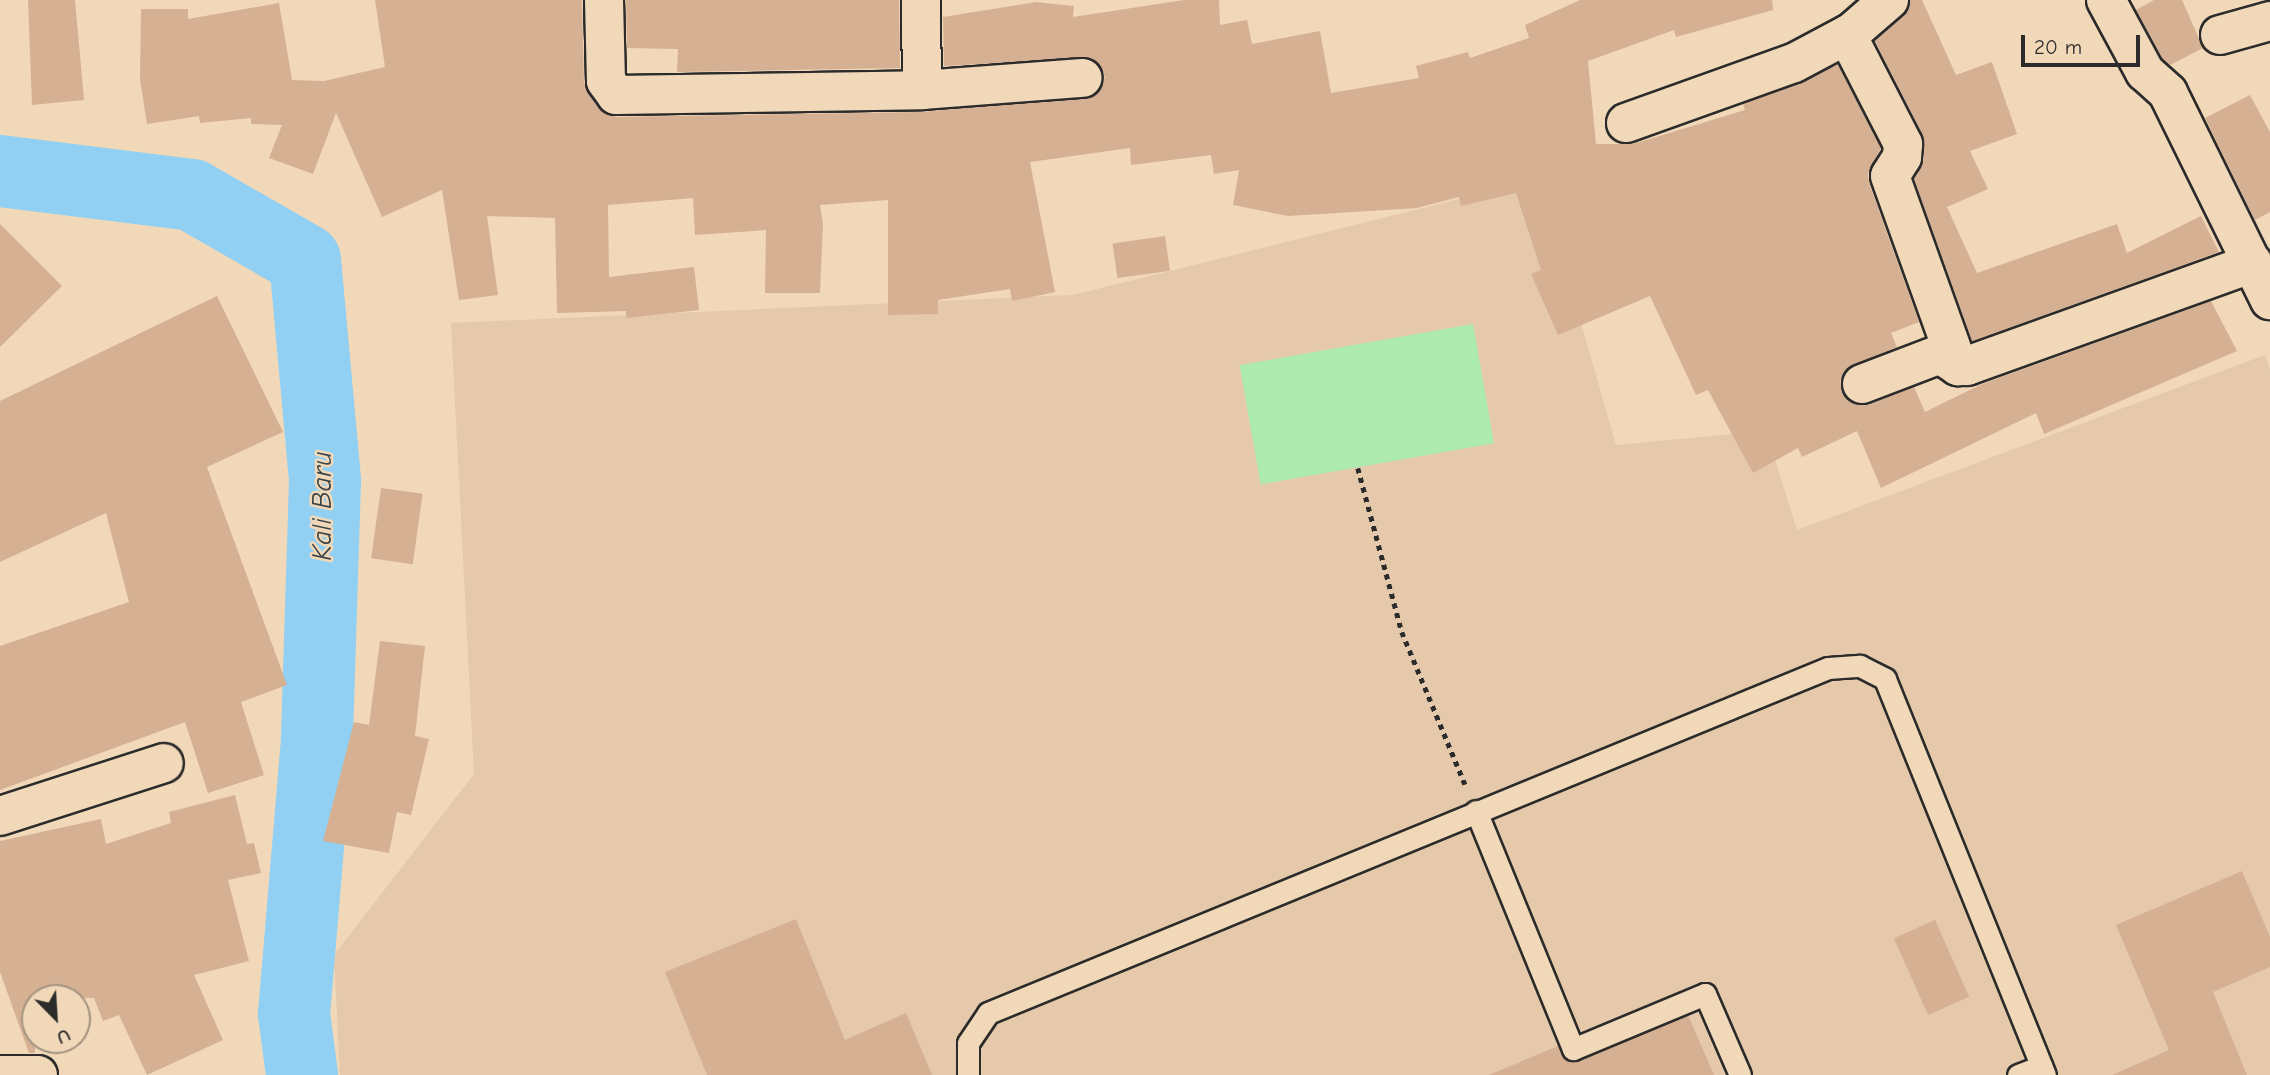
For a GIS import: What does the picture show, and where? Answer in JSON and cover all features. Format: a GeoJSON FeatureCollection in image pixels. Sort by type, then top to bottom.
{"type":"FeatureCollection","features":[{"type":"Feature","properties":{"kind":"street"},"geometry":{"type":"LineString","coordinates":[[604,0],[606,81],[616,95],[922,90],[1083,78]]}},
{"type":"Feature","properties":{"kind":"street"},"geometry":{"type":"LineString","coordinates":[[921,0],[922,90]]}},
{"type":"Feature","properties":{"kind":"street"},"geometry":{"type":"LineString","coordinates":[[1626,123],[1794,63],[1847,35],[1889,0]]}},
{"type":"Feature","properties":{"kind":"street"},"geometry":{"type":"LineString","coordinates":[[2106,0],[2145,72],[2168,93],[2270,300]]}},
{"type":"Feature","properties":{"kind":"street"},"geometry":{"type":"LineString","coordinates":[[2220,35],[2270,21]]}},
{"type":"Feature","properties":{"kind":"street"},"geometry":{"type":"LineString","coordinates":[[1847,35],[1903,144],[1902,157],[1890,176],[1958,366]]}},
{"type":"Feature","properties":{"kind":"street"},"geometry":{"type":"LineString","coordinates":[[1958,366],[2253,263]]}},
{"type":"Feature","properties":{"kind":"street"},"geometry":{"type":"LineString","coordinates":[[1862,384],[1940,354],[1958,366]]}},
{"type":"Feature","properties":{"kind":"street"},"geometry":{"type":"LineString","coordinates":[[0,816],[164,763]]}},
{"type":"Feature","properties":{"kind":"street"},"geometry":{"type":"LineString","coordinates":[[0,1074],[38,1075]]}},
{"type":"Feature","properties":{"kind":"lane"},"geometry":{"type":"LineString","coordinates":[[968,1075],[968,1043],[988,1013],[1828,668],[1860,666],[1885,679],[2043,1070],[2018,1075]]}},
{"type":"Feature","properties":{"kind":"lane"},"geometry":{"type":"LineString","coordinates":[[1476,811],[1573,1049],[1705,994],[1740,1075]]}},
{"type":"Feature","properties":{"kind":"path"},"geometry":{"type":"LineString","coordinates":[[1358,468],[1402,632],[1476,811]]}},
{"type":"Feature","properties":{"kind":"shaded area"},"geometry":{"type":"Polygon","coordinates":[[[1540,179],[1616,445],[1766,431],[1797,530],[2265,355],[2270,370],[2270,1075],[340,1075],[334,955],[474,774],[451,323],[1073,295],[1540,179]]]}},
{"type":"Feature","properties":{"kind":"green space"},"geometry":{"type":"Polygon","coordinates":[[[1473,324],[1494,443],[1261,484],[1240,365],[1473,324]]]}},
{"type":"Feature","properties":{"kind":"building"},"geometry":{"type":"Polygon","coordinates":[[[28,0],[75,0],[84,100],[32,105],[28,0]]]}},
{"type":"Feature","properties":{"kind":"building"},"geometry":{"type":"Polygon","coordinates":[[[375,0],[582,0],[584,82],[599,108],[616,117],[922,112],[1095,96],[1105,77],[1092,58],[944,66],[943,17],[1036,2],[1074,6],[1073,17],[1184,0],[1219,0],[1220,25],[1247,20],[1252,44],[1320,31],[1331,93],[1419,78],[1416,66],[1468,52],[1470,58],[1529,38],[1525,25],[1580,0],[1772,0],[1773,10],[1676,37],[1674,30],[1588,61],[1596,144],[1633,144],[1745,110],[1743,104],[1838,65],[1881,148],[1868,173],[1869,183],[1919,322],[1891,333],[1897,347],[1845,370],[1840,381],[1849,401],[1869,405],[1914,387],[1925,412],[1982,384],[2211,301],[2237,351],[2044,434],[2036,413],[1881,488],[1857,431],[1802,457],[1798,448],[1753,473],[1708,390],[1696,395],[1650,296],[1558,335],[1531,274],[1541,270],[1516,193],[1461,206],[1459,197],[1417,208],[1288,216],[1233,205],[1239,170],[1214,174],[1211,155],[1131,165],[1130,148],[1030,162],[1055,292],[1012,301],[1010,289],[938,300],[938,314],[888,315],[888,200],[820,205],[823,224],[820,293],[765,293],[766,230],[695,235],[693,198],[608,205],[609,277],[694,267],[699,310],[626,318],[626,311],[557,313],[555,218],[487,216],[498,295],[459,300],[442,190],[382,217],[336,113],[313,174],[269,158],[282,125],[251,124],[251,118],[200,123],[199,116],[147,124],[140,79],[141,9],[188,9],[188,19],[279,3],[292,80],[324,81],[385,67],[375,0]]]}},
{"type":"Feature","properties":{"kind":"building"},"geometry":{"type":"Polygon","coordinates":[[[626,0],[899,0],[900,68],[677,72],[678,49],[627,48],[626,0]]]}},
{"type":"Feature","properties":{"kind":"building"},"geometry":{"type":"Polygon","coordinates":[[[1910,0],[1922,0],[1956,75],[1992,62],[2017,134],[1970,151],[1988,189],[1947,207],[1977,273],[2117,224],[2127,253],[2201,216],[2219,252],[1972,341],[1914,179],[1924,159],[1923,135],[1875,41],[1904,16],[1910,0]]]}},
{"type":"Feature","properties":{"kind":"building"},"geometry":{"type":"Polygon","coordinates":[[[2154,0],[2182,0],[2203,48],[2170,65],[2162,58],[2136,10],[2154,0]]]}},
{"type":"Feature","properties":{"kind":"building"},"geometry":{"type":"Polygon","coordinates":[[[2250,95],[2270,132],[2270,212],[2255,220],[2205,118],[2250,95]]]}},
{"type":"Feature","properties":{"kind":"building"},"geometry":{"type":"Polygon","coordinates":[[[0,224],[62,286],[0,347],[0,224]]]}},
{"type":"Feature","properties":{"kind":"building"},"geometry":{"type":"Polygon","coordinates":[[[1165,236],[1170,271],[1117,278],[1113,243],[1165,236]]]}},
{"type":"Feature","properties":{"kind":"building"},"geometry":{"type":"Polygon","coordinates":[[[217,296],[283,432],[207,467],[287,685],[241,702],[264,775],[208,793],[185,722],[0,790],[0,646],[129,602],[106,513],[0,562],[0,401],[217,296]]]}},
{"type":"Feature","properties":{"kind":"building"},"geometry":{"type":"Polygon","coordinates":[[[381,488],[423,494],[413,564],[371,558],[381,488]]]}},
{"type":"Feature","properties":{"kind":"building"},"geometry":{"type":"Polygon","coordinates":[[[380,641],[425,646],[415,736],[429,739],[411,815],[397,812],[389,853],[323,841],[354,722],[369,725],[380,641]]]}},
{"type":"Feature","properties":{"kind":"building"},"geometry":{"type":"Polygon","coordinates":[[[235,795],[247,844],[254,843],[261,873],[228,880],[249,961],[194,975],[223,1040],[147,1075],[119,1015],[103,1021],[94,998],[91,998],[91,984],[21,984],[21,1031],[0,972],[0,841],[101,819],[106,844],[171,823],[169,812],[235,795]]]}},
{"type":"Feature","properties":{"kind":"building"},"geometry":{"type":"Polygon","coordinates":[[[2242,871],[2270,937],[2270,967],[2213,992],[2247,1075],[2112,1075],[2169,1050],[2116,925],[2242,871]]]}},
{"type":"Feature","properties":{"kind":"building"},"geometry":{"type":"Polygon","coordinates":[[[796,919],[845,1040],[906,1013],[932,1075],[707,1075],[665,972],[796,919]]]}},
{"type":"Feature","properties":{"kind":"building"},"geometry":{"type":"Polygon","coordinates":[[[1935,920],[1969,997],[1928,1015],[1894,938],[1935,920]]]}},
{"type":"Feature","properties":{"kind":"building"},"geometry":{"type":"Polygon","coordinates":[[[1688,1015],[1714,1075],[1489,1075],[1558,1046],[1566,1060],[1578,1061],[1688,1015]]]}},
{"type":"Feature","properties":{"kind":"waterway","name":"Kali Baru"},"geometry":{"type":"LineString","coordinates":[[0,171],[192,195],[305,260],[325,481],[317,740],[294,1014],[302,1075]]}}]}
